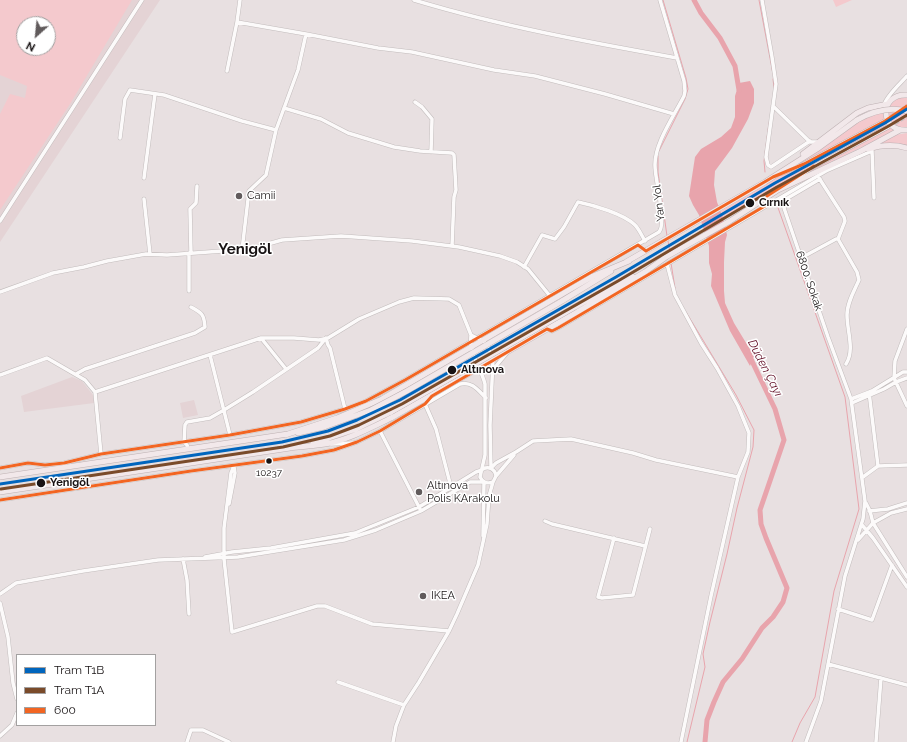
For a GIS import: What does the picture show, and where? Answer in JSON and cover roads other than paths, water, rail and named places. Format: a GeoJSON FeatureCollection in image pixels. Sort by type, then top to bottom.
{"type":"FeatureCollection","features":[{"type":"Feature","properties":{"kind":"highway"},"geometry":{"type":"LineString","coordinates":[[782,171],[858,113],[868,108],[886,104],[900,95],[907,95]]}},
{"type":"Feature","properties":{"kind":"highway"},"geometry":{"type":"LineString","coordinates":[[886,104],[887,120],[891,125],[900,130]]}},
{"type":"Feature","properties":{"kind":"highway"},"geometry":{"type":"LineString","coordinates":[[0,477],[286,434],[324,427],[371,410],[407,391],[773,177],[869,113],[890,108],[907,111]]}},
{"type":"Feature","properties":{"kind":"highway"},"geometry":{"type":"LineString","coordinates":[[287,448],[335,436],[372,422],[575,307],[676,252],[730,221],[767,196],[900,130],[907,130]]}},
{"type":"Feature","properties":{"kind":"highway"},"geometry":{"type":"LineString","coordinates":[[861,150],[877,146],[895,145],[907,148]]}},
{"type":"Feature","properties":{"kind":"highway"},"geometry":{"type":"LineString","coordinates":[[0,492],[287,448],[326,444],[363,432],[432,396],[646,274],[666,257]]}},
{"type":"Feature","properties":{"kind":"highway"},"geometry":{"type":"LineString","coordinates":[[286,434],[337,418],[382,399],[593,276],[629,261]]}},
{"type":"Feature","properties":{"kind":"main road"},"geometry":{"type":"LineString","coordinates":[[773,177],[804,164],[885,121]]}},
{"type":"Feature","properties":{"kind":"main road"},"geometry":{"type":"LineString","coordinates":[[778,190],[811,168],[888,127]]}},
{"type":"Feature","properties":{"kind":"street"},"geometry":{"type":"LineString","coordinates":[[0,221],[142,0]]}},
{"type":"Feature","properties":{"kind":"street"},"geometry":{"type":"LineString","coordinates":[[227,70],[240,0]]}},
{"type":"Feature","properties":{"kind":"street"},"geometry":{"type":"LineString","coordinates":[[414,0],[471,17],[533,31],[677,58]]}},
{"type":"Feature","properties":{"kind":"street","name":"Yan Yol"},"geometry":{"type":"LineString","coordinates":[[0,468],[28,463],[45,465],[64,463],[101,454],[230,435],[301,422],[345,409],[366,401],[405,380],[645,241],[661,230],[662,214],[655,172],[655,156],[663,135],[684,96],[685,91],[684,81],[660,0]]}},
{"type":"Feature","properties":{"kind":"street"},"geometry":{"type":"LineString","coordinates":[[763,0],[775,78],[774,106],[766,157],[768,165],[771,167],[810,142],[821,140]]}},
{"type":"Feature","properties":{"kind":"street"},"geometry":{"type":"LineString","coordinates":[[237,22],[378,48],[412,52],[494,70],[535,76],[617,97],[674,114]]}},
{"type":"Feature","properties":{"kind":"street"},"geometry":{"type":"LineString","coordinates":[[242,250],[250,191],[266,175],[276,130],[298,70],[306,34]]}},
{"type":"Feature","properties":{"kind":"street"},"geometry":{"type":"LineString","coordinates":[[886,104],[886,99],[907,76]]}},
{"type":"Feature","properties":{"kind":"street"},"geometry":{"type":"LineString","coordinates":[[120,138],[125,99],[130,90],[171,97],[242,121],[276,130]]}},
{"type":"Feature","properties":{"kind":"street"},"geometry":{"type":"LineString","coordinates":[[144,178],[155,94]]}},
{"type":"Feature","properties":{"kind":"street"},"geometry":{"type":"LineString","coordinates":[[416,102],[432,119],[431,152]]}},
{"type":"Feature","properties":{"kind":"street"},"geometry":{"type":"LineString","coordinates":[[774,106],[810,142]]}},
{"type":"Feature","properties":{"kind":"street"},"geometry":{"type":"LineString","coordinates":[[284,108],[321,119],[348,133],[401,149],[452,153],[454,155],[456,190],[454,196],[452,246]]}},
{"type":"Feature","properties":{"kind":"street"},"geometry":{"type":"LineString","coordinates":[[809,150],[810,142]]}},
{"type":"Feature","properties":{"kind":"street"},"geometry":{"type":"LineString","coordinates":[[653,269],[676,259],[781,196],[819,178],[844,162],[872,151],[874,198]]}},
{"type":"Feature","properties":{"kind":"street"},"geometry":{"type":"LineString","coordinates":[[819,178],[844,217],[838,239],[857,272],[859,280],[851,295],[846,314],[850,354],[846,364]]}},
{"type":"Feature","properties":{"kind":"street","name":"6800. Sokak"},"geometry":{"type":"LineString","coordinates":[[819,178],[786,199],[784,208],[828,337],[852,401],[865,501]]}},
{"type":"Feature","properties":{"kind":"street"},"geometry":{"type":"LineString","coordinates":[[189,291],[190,209],[196,203],[197,186]]}},
{"type":"Feature","properties":{"kind":"street"},"geometry":{"type":"LineString","coordinates":[[144,199],[150,254]]}},
{"type":"Feature","properties":{"kind":"street"},"geometry":{"type":"LineString","coordinates":[[524,267],[542,235],[555,239],[578,202],[595,206],[623,217],[635,225],[645,241]]}},
{"type":"Feature","properties":{"kind":"street"},"geometry":{"type":"LineString","coordinates":[[0,292],[53,273],[107,261],[150,254],[167,255],[242,250],[282,240],[342,236],[412,241],[452,246],[500,256],[517,262],[528,269],[550,296],[543,305]]}},
{"type":"Feature","properties":{"kind":"street"},"geometry":{"type":"LineString","coordinates":[[801,258],[838,239]]}},
{"type":"Feature","properties":{"kind":"street"},"geometry":{"type":"LineString","coordinates":[[638,245],[646,251]]}},
{"type":"Feature","properties":{"kind":"street"},"geometry":{"type":"LineString","coordinates":[[667,264],[675,295],[738,406],[749,433],[748,452],[738,478],[711,596],[681,742]]}},
{"type":"Feature","properties":{"kind":"street"},"geometry":{"type":"LineString","coordinates":[[568,285],[577,286]]}},
{"type":"Feature","properties":{"kind":"street"},"geometry":{"type":"LineString","coordinates":[[95,392],[261,338],[319,340],[399,302],[414,298],[449,299],[458,305],[471,335],[470,348],[484,380],[486,398],[485,455],[480,475],[483,482],[483,541]]}},
{"type":"Feature","properties":{"kind":"street"},"geometry":{"type":"LineString","coordinates":[[76,374],[85,369],[195,333],[205,327],[204,317],[200,312],[191,307]]}},
{"type":"Feature","properties":{"kind":"street"},"geometry":{"type":"LineString","coordinates":[[907,329],[895,361],[895,380],[907,406]]}},
{"type":"Feature","properties":{"kind":"street"},"geometry":{"type":"LineString","coordinates":[[471,335],[483,341],[488,346],[493,360],[491,376],[491,468],[495,471],[496,476]]}},
{"type":"Feature","properties":{"kind":"street"},"geometry":{"type":"LineString","coordinates":[[261,338],[286,369]]}},
{"type":"Feature","properties":{"kind":"street"},"geometry":{"type":"LineString","coordinates":[[188,449],[184,442],[185,426],[187,422],[210,418],[224,410],[318,348],[326,338]]}},
{"type":"Feature","properties":{"kind":"street"},"geometry":{"type":"LineString","coordinates":[[326,338],[330,348],[345,409]]}},
{"type":"Feature","properties":{"kind":"street"},"geometry":{"type":"LineString","coordinates":[[491,376],[496,366],[509,351]]}},
{"type":"Feature","properties":{"kind":"street"},"geometry":{"type":"LineString","coordinates":[[210,355],[230,435]]}},
{"type":"Feature","properties":{"kind":"street"},"geometry":{"type":"LineString","coordinates":[[0,375],[47,358],[85,380],[95,392],[101,454]]}},
{"type":"Feature","properties":{"kind":"street"},"geometry":{"type":"LineString","coordinates":[[852,401],[884,389],[903,372],[907,372]]}},
{"type":"Feature","properties":{"kind":"street"},"geometry":{"type":"LineString","coordinates":[[895,380],[907,378]]}},
{"type":"Feature","properties":{"kind":"street"},"geometry":{"type":"LineString","coordinates":[[476,388],[482,385],[484,380]]}},
{"type":"Feature","properties":{"kind":"street"},"geometry":{"type":"LineString","coordinates":[[0,500],[334,450],[380,432],[460,384],[470,383],[486,398]]}},
{"type":"Feature","properties":{"kind":"street"},"geometry":{"type":"LineString","coordinates":[[869,394],[878,466]]}},
{"type":"Feature","properties":{"kind":"street"},"geometry":{"type":"LineString","coordinates":[[425,404],[432,396]]}},
{"type":"Feature","properties":{"kind":"street"},"geometry":{"type":"LineString","coordinates":[[425,404],[436,429],[451,487]]}},
{"type":"Feature","properties":{"kind":"street"},"geometry":{"type":"LineString","coordinates":[[380,432],[420,509]]}},
{"type":"Feature","properties":{"kind":"street"},"geometry":{"type":"LineString","coordinates":[[198,559],[225,553],[271,548],[355,533],[420,509],[451,487],[476,472],[491,468],[496,463],[533,441],[571,439],[738,478]]}},
{"type":"Feature","properties":{"kind":"street"},"geometry":{"type":"LineString","coordinates":[[326,444],[338,445],[349,442],[354,443]]}},
{"type":"Feature","properties":{"kind":"street"},"geometry":{"type":"LineString","coordinates":[[179,443],[180,450]]}},
{"type":"Feature","properties":{"kind":"street"},"geometry":{"type":"LineString","coordinates":[[393,742],[396,726],[404,705],[419,682],[457,614],[478,565],[487,524],[489,496],[493,482],[496,476],[516,452]]}},
{"type":"Feature","properties":{"kind":"street"},"geometry":{"type":"LineString","coordinates":[[187,472],[190,464]]}},
{"type":"Feature","properties":{"kind":"street"},"geometry":{"type":"LineString","coordinates":[[863,477],[878,466],[907,465]]}},
{"type":"Feature","properties":{"kind":"street"},"geometry":{"type":"LineString","coordinates":[[172,466],[178,473]]}},
{"type":"Feature","properties":{"kind":"street"},"geometry":{"type":"LineString","coordinates":[[234,466],[231,473],[224,528],[224,559],[232,632],[317,606],[325,606],[372,624],[448,631]]}},
{"type":"Feature","properties":{"kind":"street"},"geometry":{"type":"LineString","coordinates":[[0,594],[16,583],[143,563],[182,559],[224,559],[344,540],[376,530],[420,509],[470,482],[493,482]]}},
{"type":"Feature","properties":{"kind":"street"},"geometry":{"type":"LineString","coordinates":[[865,501],[870,511],[873,523],[907,577]]}},
{"type":"Feature","properties":{"kind":"street"},"geometry":{"type":"LineString","coordinates":[[806,742],[821,701],[844,576],[862,525],[865,501]]}},
{"type":"Feature","properties":{"kind":"street"},"geometry":{"type":"LineString","coordinates":[[864,513],[888,509],[907,503]]}},
{"type":"Feature","properties":{"kind":"street"},"geometry":{"type":"LineString","coordinates":[[856,544],[873,523],[891,513],[907,509]]}},
{"type":"Feature","properties":{"kind":"street"},"geometry":{"type":"LineString","coordinates":[[545,521],[552,524],[645,546]]}},
{"type":"Feature","properties":{"kind":"street"},"geometry":{"type":"LineString","coordinates":[[862,525],[873,538],[907,587]]}},
{"type":"Feature","properties":{"kind":"street"},"geometry":{"type":"LineString","coordinates":[[614,538],[598,597],[602,598],[633,595],[650,529]]}},
{"type":"Feature","properties":{"kind":"street"},"geometry":{"type":"LineString","coordinates":[[182,559],[187,580],[189,614]]}},
{"type":"Feature","properties":{"kind":"street"},"geometry":{"type":"LineString","coordinates":[[838,609],[872,620],[892,565]]}},
{"type":"Feature","properties":{"kind":"street"},"geometry":{"type":"LineString","coordinates":[[0,603],[8,637],[12,683],[16,695]]}},
{"type":"Feature","properties":{"kind":"street"},"geometry":{"type":"LineString","coordinates":[[828,664],[907,685]]}},
{"type":"Feature","properties":{"kind":"street"},"geometry":{"type":"LineString","coordinates":[[876,742],[881,678]]}},
{"type":"Feature","properties":{"kind":"street"},"geometry":{"type":"LineString","coordinates":[[338,682],[404,705]]}},
{"type":"Feature","properties":{"kind":"street"},"geometry":{"type":"LineString","coordinates":[[0,736],[12,725],[16,715]]}},
{"type":"Feature","properties":{"kind":"street"},"geometry":{"type":"LineString","coordinates":[[187,742],[191,730],[203,730],[229,742]]}},
{"type":"Feature","properties":{"kind":"waterway"},"geometry":{"type":"LineString","coordinates":[[659,151],[685,99],[688,89],[663,0]]}},
{"type":"Feature","properties":{"kind":"waterway","name":"Düden Çayı"},"geometry":{"type":"LineString","coordinates":[[694,0],[701,13],[720,38],[735,66],[739,90]]}},
{"type":"Feature","properties":{"kind":"waterway"},"geometry":{"type":"LineString","coordinates":[[759,0],[773,74]]}},
{"type":"Feature","properties":{"kind":"waterway"},"geometry":{"type":"LineString","coordinates":[[773,79],[774,88]]}},
{"type":"Feature","properties":{"kind":"waterway"},"geometry":{"type":"LineString","coordinates":[[765,172],[764,161],[769,123]]}},
{"type":"Feature","properties":{"kind":"waterway"},"geometry":{"type":"LineString","coordinates":[[658,156],[658,172],[667,236]]}},
{"type":"Feature","properties":{"kind":"waterway"},"geometry":{"type":"LineString","coordinates":[[776,202],[845,397],[859,509],[834,591],[815,697],[800,723],[792,742]]}},
{"type":"Feature","properties":{"kind":"waterway"},"geometry":{"type":"LineString","coordinates":[[668,241],[670,252]]}},
{"type":"Feature","properties":{"kind":"waterway"},"geometry":{"type":"LineString","coordinates":[[671,263],[675,288]]}},
{"type":"Feature","properties":{"kind":"waterway"},"geometry":{"type":"LineString","coordinates":[[686,312],[736,395],[754,430],[753,447],[737,508],[703,654],[705,667],[687,742]]}},
{"type":"Feature","properties":{"kind":"waterway","name":"Düden Çayı"},"geometry":{"type":"LineString","coordinates":[[705,742],[707,720],[723,682],[742,659],[762,628],[773,617],[783,602],[787,588],[761,524],[760,510],[784,440],[775,409],[749,355]]}},
{"type":"Feature","properties":{"kind":"tunnel"},"geometry":{"type":"LineString","coordinates":[[886,120],[907,106]]}},
{"type":"Feature","properties":{"kind":"tunnel"},"geometry":{"type":"LineString","coordinates":[[890,126],[907,116]]}},
{"type":"Feature","properties":{"kind":"tram line","name":"T1B"},"geometry":{"type":"LineString","coordinates":[[0,484],[282,442],[328,431],[357,420],[400,400],[616,277],[775,183],[885,123],[907,109]]}},
{"type":"Feature","properties":{"kind":"tram line","name":"T1A"},"geometry":{"type":"LineString","coordinates":[[1,489],[283,447],[330,436],[359,425],[402,404],[618,281],[777,187],[907,115]]}},
{"type":"Feature","properties":{"kind":"place","name":"Camii"},"geometry":{"type":"Point","coordinates":[239,196]}},
{"type":"Feature","properties":{"kind":"place","name":"Cırnık"},"geometry":{"type":"Point","coordinates":[750,203]}},
{"type":"Feature","properties":{"kind":"place","name":"Altınova"},"geometry":{"type":"Point","coordinates":[452,370]}},
{"type":"Feature","properties":{"kind":"place","name":"10237"},"geometry":{"type":"Point","coordinates":[269,461]}},
{"type":"Feature","properties":{"kind":"place","name":"Yenigöl"},"geometry":{"type":"Point","coordinates":[41,483]}},
{"type":"Feature","properties":{"kind":"place","name":"Altınova Polis KArakolu"},"geometry":{"type":"Point","coordinates":[419,492]}},
{"type":"Feature","properties":{"kind":"place","name":"IKEA"},"geometry":{"type":"Point","coordinates":[423,596]}},
{"type":"Feature","properties":{"kind":"district","name":"Yenigöl"},"geometry":{"type":"Point","coordinates":[245,249]}}]}
